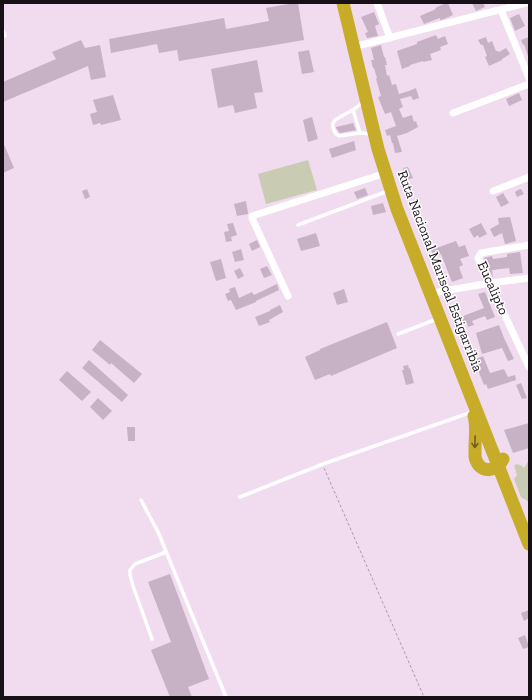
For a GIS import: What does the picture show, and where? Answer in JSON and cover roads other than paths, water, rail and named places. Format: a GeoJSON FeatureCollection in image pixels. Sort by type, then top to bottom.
{"type":"FeatureCollection","features":[{"type":"Feature","properties":{"kind":"highway","name":"Ruta Nacional Mariscal Estigarribia"},"geometry":{"type":"LineString","coordinates":[[343,3],[375,134],[397,209],[458,364],[501,462],[529,521]]}},
{"type":"Feature","properties":{"kind":"highway","name":"Ruta Nacional Mariscal Estigarribia"},"geometry":{"type":"LineString","coordinates":[[352,3],[386,145],[405,206],[501,462],[529,544]]}},
{"type":"Feature","properties":{"kind":"highway"},"geometry":{"type":"LineString","coordinates":[[458,364],[476,422],[475,456],[481,467],[486,470],[490,470],[501,462]]}},
{"type":"Feature","properties":{"kind":"street"},"geometry":{"type":"LineString","coordinates":[[377,3],[390,38]]}},
{"type":"Feature","properties":{"kind":"street"},"geometry":{"type":"LineString","coordinates":[[362,45],[526,3]]}},
{"type":"Feature","properties":{"kind":"street"},"geometry":{"type":"LineString","coordinates":[[501,10],[529,78]]}},
{"type":"Feature","properties":{"kind":"street"},"geometry":{"type":"LineString","coordinates":[[452,113],[529,84]]}},
{"type":"Feature","properties":{"kind":"street"},"geometry":{"type":"LineString","coordinates":[[288,296],[252,216],[386,173]]}},
{"type":"Feature","properties":{"kind":"street"},"geometry":{"type":"LineString","coordinates":[[493,191],[529,177]]}},
{"type":"Feature","properties":{"kind":"street","name":"Eucalipto"},"geometry":{"type":"LineString","coordinates":[[529,245],[481,253],[478,258],[529,367]]}},
{"type":"Feature","properties":{"kind":"street"},"geometry":{"type":"LineString","coordinates":[[438,292],[529,278]]}},
{"type":"Feature","properties":{"kind":"lane"},"geometry":{"type":"LineString","coordinates":[[3,31],[5,36]]}},
{"type":"Feature","properties":{"kind":"lane"},"geometry":{"type":"LineString","coordinates":[[366,98],[353,110],[335,120],[333,124],[334,129],[336,134],[339,136],[360,133],[375,134]]}},
{"type":"Feature","properties":{"kind":"lane"},"geometry":{"type":"LineString","coordinates":[[353,110],[360,133]]}},
{"type":"Feature","properties":{"kind":"lane"},"geometry":{"type":"LineString","coordinates":[[298,225],[391,190]]}},
{"type":"Feature","properties":{"kind":"lane"},"geometry":{"type":"LineString","coordinates":[[398,334],[440,318]]}},
{"type":"Feature","properties":{"kind":"lane"},"geometry":{"type":"LineString","coordinates":[[240,496],[322,464],[473,412]]}},
{"type":"Feature","properties":{"kind":"lane"},"geometry":{"type":"LineString","coordinates":[[141,500],[158,532],[226,697]]}},
{"type":"Feature","properties":{"kind":"lane"},"geometry":{"type":"LineString","coordinates":[[152,639],[133,586],[130,570],[136,564],[166,552]]}}]}
